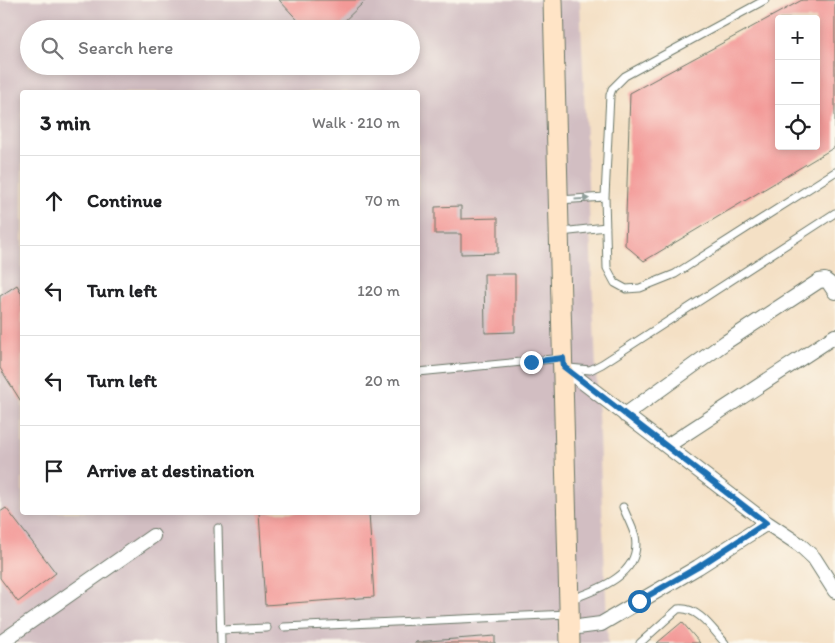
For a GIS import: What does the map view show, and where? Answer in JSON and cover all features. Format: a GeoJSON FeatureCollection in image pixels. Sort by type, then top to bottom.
{"type":"FeatureCollection","features":[{"type":"Feature","properties":{"kind":"street"},"geometry":{"type":"LineString","coordinates":[[553,0],[570,621],[601,624],[698,567],[766,523]]}},
{"type":"Feature","properties":{"kind":"street"},"geometry":{"type":"LineString","coordinates":[[625,414],[726,342],[819,281],[824,280],[829,283],[835,292]]}},
{"type":"Feature","properties":{"kind":"street"},"geometry":{"type":"LineString","coordinates":[[667,446],[835,336]]}},
{"type":"Feature","properties":{"kind":"street"},"geometry":{"type":"LineString","coordinates":[[563,362],[625,414],[766,523],[800,545],[814,558],[835,591]]}},
{"type":"Feature","properties":{"kind":"street"},"geometry":{"type":"LineString","coordinates":[[0,643],[153,536]]}},
{"type":"Feature","properties":{"kind":"lane"},"geometry":{"type":"LineString","coordinates":[[764,0],[626,76],[612,88],[610,95],[606,197],[607,268],[611,278],[615,283],[626,289],[640,288],[675,274],[835,172]]}},
{"type":"Feature","properties":{"kind":"lane"},"geometry":{"type":"LineString","coordinates":[[558,200],[606,197]]}},
{"type":"Feature","properties":{"kind":"lane"},"geometry":{"type":"LineString","coordinates":[[420,372],[563,362],[590,370],[835,213]]}},
{"type":"Feature","properties":{"kind":"lane"},"geometry":{"type":"LineString","coordinates":[[560,232],[606,227]]}},
{"type":"Feature","properties":{"kind":"lane"},"geometry":{"type":"LineString","coordinates":[[284,627],[570,621],[630,565],[634,556],[635,537],[623,507]]}},
{"type":"Feature","properties":{"kind":"lane"},"geometry":{"type":"LineString","coordinates":[[218,528],[221,643]]}},
{"type":"Feature","properties":{"kind":"lane"},"geometry":{"type":"LineString","coordinates":[[640,643],[678,610],[686,608],[694,611],[702,618],[725,643]]}},
{"type":"Feature","properties":{"kind":"lane"},"geometry":{"type":"LineString","coordinates":[[221,630],[267,628]]}},
{"type":"Feature","properties":{"kind":"shaded area"},"geometry":{"type":"Polygon","coordinates":[[[0,0],[580,0],[608,643],[0,643],[0,0]]]}},
{"type":"Feature","properties":{"kind":"building"},"geometry":{"type":"Polygon","coordinates":[[[279,0],[366,0],[345,20],[298,20],[279,0]]]}},
{"type":"Feature","properties":{"kind":"building"},"geometry":{"type":"Polygon","coordinates":[[[802,0],[835,0],[835,147],[644,261],[625,245],[630,93],[802,0]]]}},
{"type":"Feature","properties":{"kind":"building"},"geometry":{"type":"Polygon","coordinates":[[[461,206],[461,219],[498,218],[498,253],[461,254],[461,234],[435,234],[435,207],[461,206]]]}},
{"type":"Feature","properties":{"kind":"building"},"geometry":{"type":"Polygon","coordinates":[[[484,274],[515,274],[515,332],[485,333],[484,274]]]}},
{"type":"Feature","properties":{"kind":"building"},"geometry":{"type":"Polygon","coordinates":[[[17,285],[20,290],[20,400],[0,368],[0,296],[17,285]]]}},
{"type":"Feature","properties":{"kind":"building"},"geometry":{"type":"Polygon","coordinates":[[[6,508],[56,573],[18,602],[0,578],[0,512],[6,508]]]}},
{"type":"Feature","properties":{"kind":"building"},"geometry":{"type":"Polygon","coordinates":[[[259,515],[369,515],[374,597],[265,605],[259,515]]]}},
{"type":"Feature","properties":{"kind":"building"},"geometry":{"type":"Polygon","coordinates":[[[682,622],[700,643],[657,643],[682,622]]]}},
{"type":"Feature","properties":{"kind":"building"},"geometry":{"type":"Polygon","coordinates":[[[495,636],[495,643],[415,643],[415,642],[495,636]]]}},
{"type":"Feature","properties":{"kind":"route"},"geometry":{"type":"LineString","coordinates":[[531,362],[563,358],[564,367],[766,523],[698,567],[639,601]]}}]}
